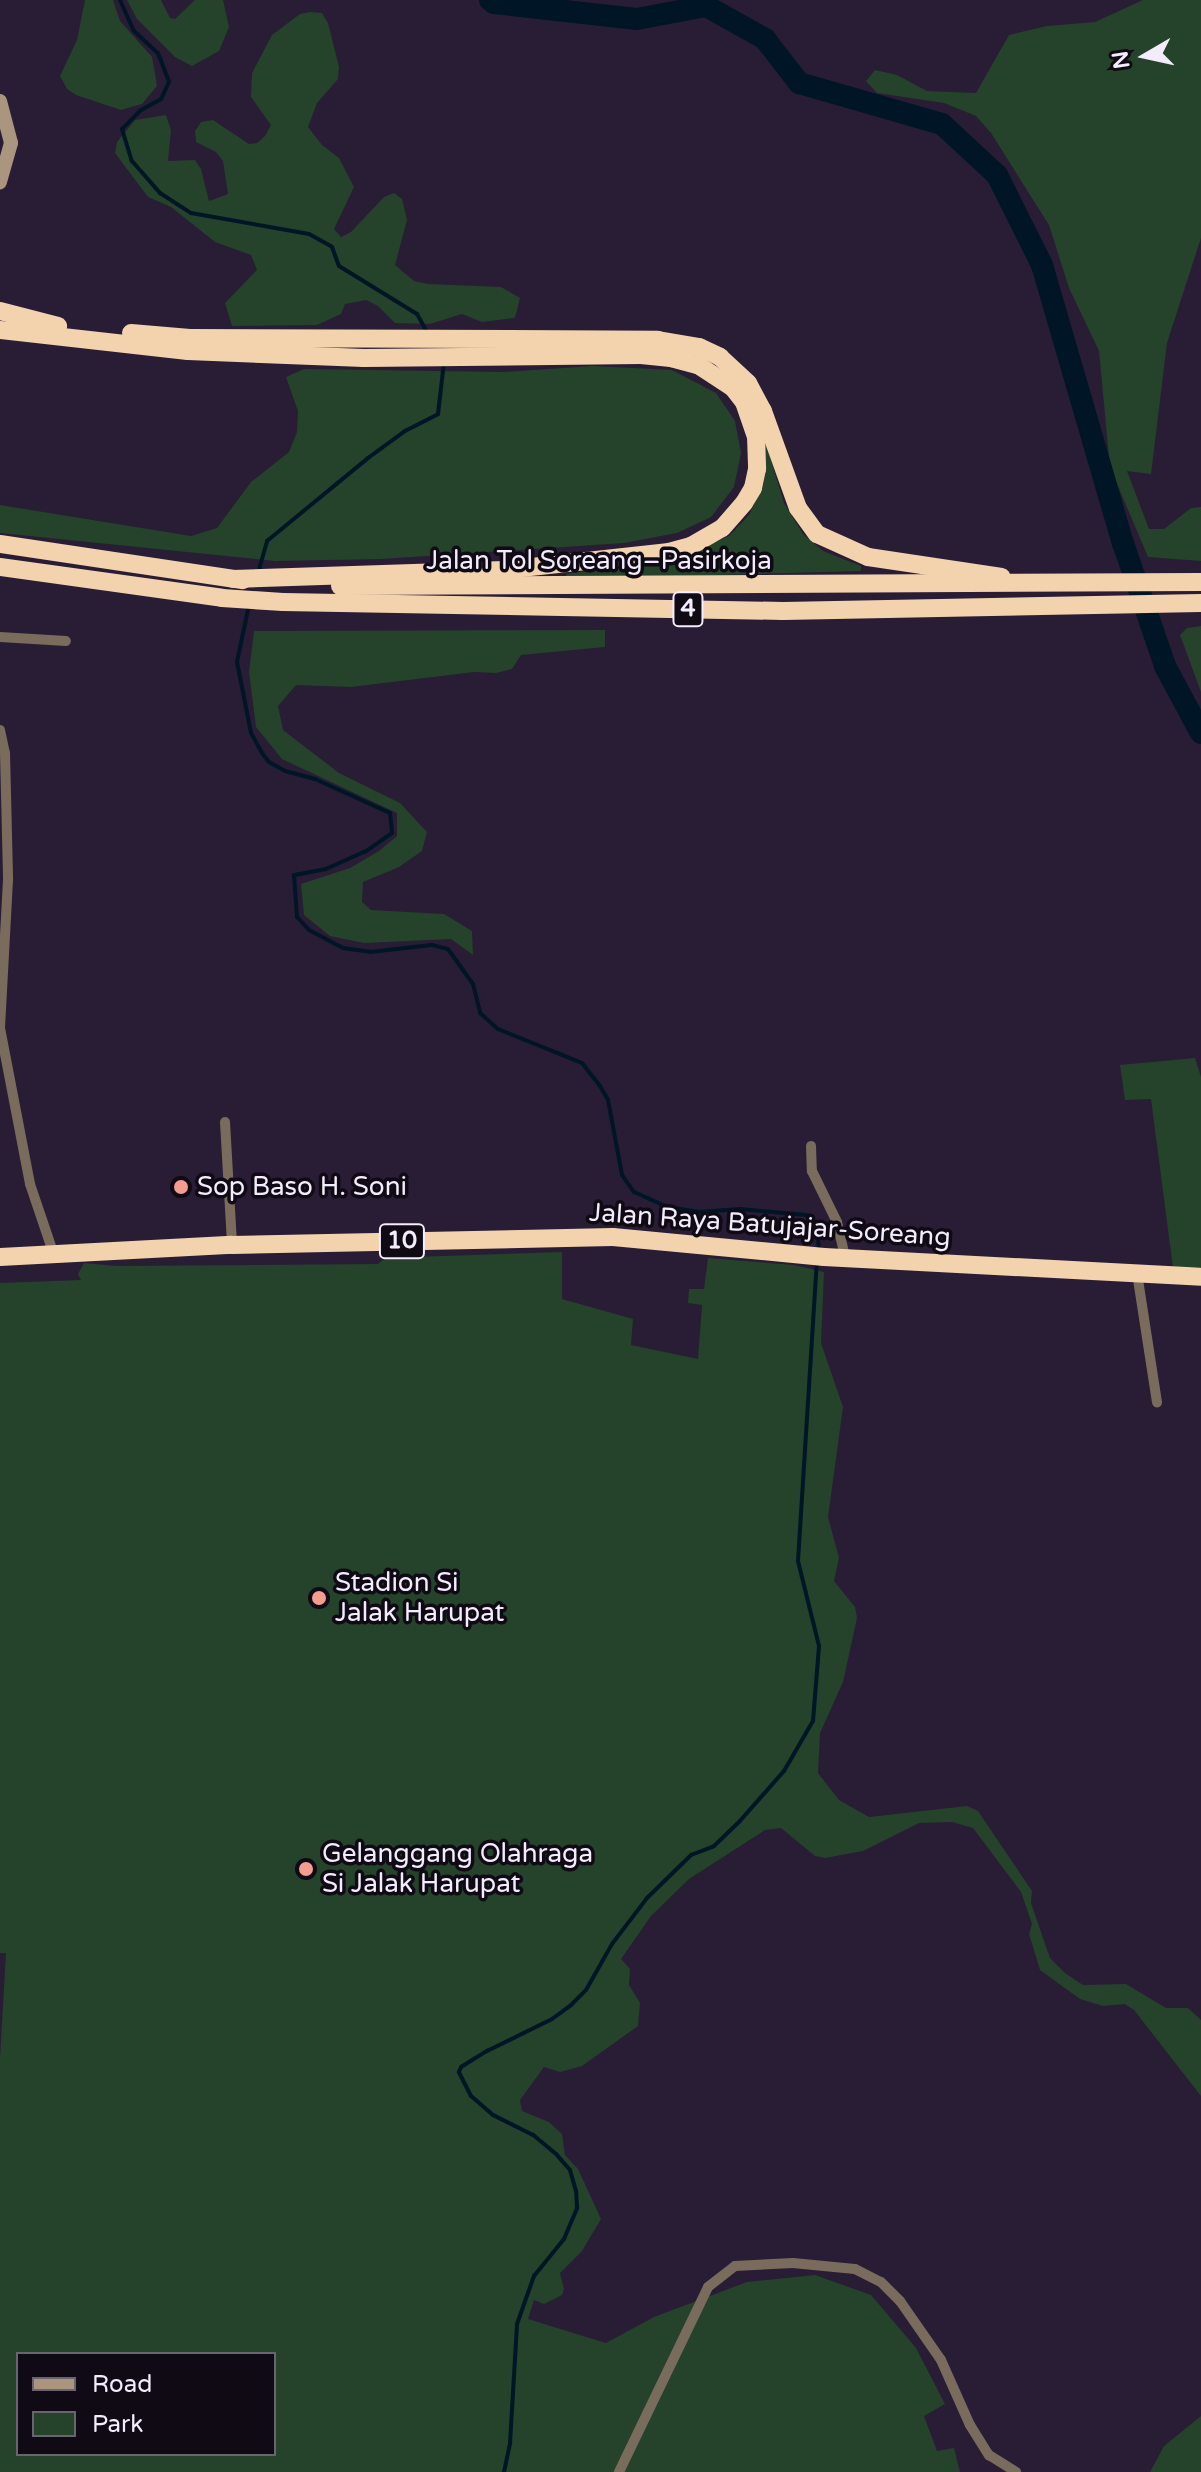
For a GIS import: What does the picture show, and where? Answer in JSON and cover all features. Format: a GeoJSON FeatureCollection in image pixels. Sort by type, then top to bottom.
{"type":"FeatureCollection","features":[{"type":"Feature","properties":{"kind":"highway"},"geometry":{"type":"LineString","coordinates":[[0,311],[58,326]]}},
{"type":"Feature","properties":{"kind":"highway"},"geometry":{"type":"LineString","coordinates":[[0,320],[190,338],[396,340],[471,348],[641,355],[698,365],[718,376],[744,402],[758,449],[753,488],[722,528],[691,546],[669,552],[504,570],[284,587],[0,544]]}},
{"type":"Feature","properties":{"kind":"highway"},"geometry":{"type":"LineString","coordinates":[[0,330],[188,351],[406,358],[471,348],[658,340],[699,347],[720,357],[748,383],[763,411],[798,508],[817,534],[868,557],[933,564],[1044,585]]}},
{"type":"Feature","properties":{"kind":"highway"},"geometry":{"type":"LineString","coordinates":[[0,341],[98,341]]}},
{"type":"Feature","properties":{"kind":"highway","name":"Jalan Tol Soreang–Pasirkoja"},"geometry":{"type":"LineString","coordinates":[[0,567],[222,598],[284,587],[1201,582]]}},
{"type":"Feature","properties":{"kind":"highway","name":"Jalan Tol Soreang–Pasirkoja"},"geometry":{"type":"LineString","coordinates":[[284,587],[783,611],[1201,603]]}},
{"type":"Feature","properties":{"kind":"highway","name":"Jalan Raya Batujajar-Soreang"},"geometry":{"type":"LineString","coordinates":[[0,1257],[232,1245],[613,1237],[824,1257],[1201,1277]]}},
{"type":"Feature","properties":{"kind":"street"},"geometry":{"type":"LineString","coordinates":[[0,101],[11,143],[0,182]]}},
{"type":"Feature","properties":{"kind":"street"},"geometry":{"type":"LineString","coordinates":[[0,143],[8,125]]}},
{"type":"Feature","properties":{"kind":"street"},"geometry":{"type":"LineString","coordinates":[[0,637],[66,641]]}},
{"type":"Feature","properties":{"kind":"street"},"geometry":{"type":"LineString","coordinates":[[0,730],[5,753],[8,880],[0,1028],[30,1184],[54,1255]]}},
{"type":"Feature","properties":{"kind":"street"},"geometry":{"type":"LineString","coordinates":[[225,1122],[232,1245]]}},
{"type":"Feature","properties":{"kind":"street"},"geometry":{"type":"LineString","coordinates":[[811,1146],[812,1171],[837,1222],[845,1258]]}},
{"type":"Feature","properties":{"kind":"street"},"geometry":{"type":"LineString","coordinates":[[1137,1273],[1157,1402]]}},
{"type":"Feature","properties":{"kind":"street"},"geometry":{"type":"LineString","coordinates":[[619,2472],[708,2287],[735,2266],[793,2263],[855,2269],[881,2282],[900,2301],[941,2360],[965,2417],[989,2455],[1016,2472]]}},
{"type":"Feature","properties":{"kind":"green space"},"geometry":{"type":"Polygon","coordinates":[[[85,0],[113,0],[120,21],[152,57],[157,86],[142,104],[121,110],[67,89],[60,76],[77,40],[85,0]]]}},
{"type":"Feature","properties":{"kind":"green space"},"geometry":{"type":"Polygon","coordinates":[[[127,0],[161,0],[170,18],[175,19],[195,0],[223,0],[229,27],[219,51],[192,66],[175,57],[137,19],[127,0]]]}},
{"type":"Feature","properties":{"kind":"green space"},"geometry":{"type":"Polygon","coordinates":[[[1143,0],[1201,0],[1201,238],[1167,343],[1151,474],[1127,471],[1149,529],[1164,529],[1191,508],[1201,507],[1201,561],[1148,557],[1110,467],[1099,351],[1069,288],[1049,225],[991,133],[976,116],[944,103],[877,93],[866,81],[875,70],[897,75],[927,91],[976,93],[1009,35],[1047,26],[1095,22],[1143,0]]]}},
{"type":"Feature","properties":{"kind":"green space"},"geometry":{"type":"Polygon","coordinates":[[[322,13],[328,23],[339,67],[338,79],[317,103],[308,127],[322,145],[339,158],[354,187],[334,229],[341,237],[351,232],[384,197],[394,193],[402,199],[407,220],[395,265],[414,281],[428,284],[501,287],[520,298],[515,318],[482,322],[462,314],[430,324],[395,323],[378,306],[366,300],[345,304],[341,314],[317,325],[232,326],[225,303],[257,270],[251,255],[215,242],[171,207],[148,197],[115,153],[117,142],[135,120],[166,115],[171,130],[168,161],[195,160],[201,169],[209,201],[228,194],[223,161],[216,152],[196,142],[195,131],[201,122],[213,120],[249,144],[257,143],[265,136],[271,125],[251,97],[252,73],[272,35],[300,14],[322,13]]]}},
{"type":"Feature","properties":{"kind":"green space"},"geometry":{"type":"Polygon","coordinates":[[[593,366],[672,370],[716,393],[735,421],[741,453],[734,487],[711,517],[677,533],[624,543],[381,559],[275,561],[0,533],[0,505],[191,536],[217,528],[251,482],[289,452],[297,432],[298,411],[286,377],[304,369],[504,372],[593,366]]]}},
{"type":"Feature","properties":{"kind":"green space"},"geometry":{"type":"Polygon","coordinates":[[[759,421],[784,503],[803,534],[823,551],[861,566],[861,571],[567,579],[566,574],[675,560],[729,536],[749,515],[763,485],[765,462],[759,421]]]}},
{"type":"Feature","properties":{"kind":"green space"},"geometry":{"type":"Polygon","coordinates":[[[1201,626],[1201,692],[1180,635],[1187,628],[1201,626]]]}},
{"type":"Feature","properties":{"kind":"green space"},"geometry":{"type":"Polygon","coordinates":[[[605,630],[605,647],[521,655],[512,669],[496,673],[474,672],[351,687],[296,685],[278,706],[283,730],[339,773],[400,803],[427,832],[422,851],[399,867],[363,882],[362,902],[371,910],[444,914],[472,931],[473,955],[451,939],[364,943],[330,936],[304,915],[301,884],[350,868],[379,851],[397,836],[397,813],[282,759],[256,727],[249,672],[254,631],[605,630]]]}},
{"type":"Feature","properties":{"kind":"green space"},"geometry":{"type":"Polygon","coordinates":[[[1195,1058],[1201,1077],[1201,1267],[1173,1268],[1151,1099],[1125,1100],[1120,1065],[1195,1058]]]}},
{"type":"Feature","properties":{"kind":"green space","name":"Gelanggang Olahraga Si Jalak Harupat"},"geometry":{"type":"Polygon","coordinates":[[[562,1252],[562,1299],[633,1319],[631,1345],[698,1359],[702,1305],[688,1303],[689,1289],[704,1289],[708,1258],[794,1265],[824,1272],[821,1343],[843,1407],[828,1517],[839,1558],[834,1581],[855,1607],[857,1618],[843,1682],[820,1733],[818,1773],[839,1800],[869,1817],[967,1806],[978,1811],[1032,1891],[1031,1903],[1050,1958],[1065,1973],[1083,1985],[1126,1984],[1166,2008],[1188,2008],[1201,2020],[1201,2096],[1134,2010],[1125,2004],[1103,2006],[1080,1999],[1040,1970],[1029,1934],[1032,1924],[1021,1892],[973,1828],[952,1822],[919,1823],[863,1851],[825,1858],[815,1856],[781,1828],[765,1830],[689,1879],[651,1916],[621,1959],[630,1969],[629,1985],[640,2003],[638,2026],[582,2066],[560,2072],[544,2067],[520,2100],[522,2111],[549,2122],[562,2134],[565,2155],[578,2169],[601,2219],[582,2251],[560,2273],[564,2289],[562,2295],[544,2304],[534,2300],[528,2319],[606,2343],[654,2317],[747,2282],[815,2275],[871,2295],[916,2348],[945,2404],[924,2416],[937,2451],[954,2448],[960,2472],[0,2472],[0,2058],[6,1953],[0,1953],[0,1283],[81,1280],[78,1274],[84,1263],[116,1266],[378,1264],[385,1258],[562,1252]]]}},
{"type":"Feature","properties":{"kind":"green space"},"geometry":{"type":"Polygon","coordinates":[[[1201,2416],[1201,2472],[1150,2472],[1164,2446],[1201,2416]]]}},
{"type":"Feature","properties":{"kind":"waterway"},"geometry":{"type":"LineString","coordinates":[[120,0],[134,31],[158,53],[169,82],[161,99],[141,110],[122,129],[132,161],[160,193],[191,213],[309,234],[332,247],[339,266],[417,314],[428,334]]}},
{"type":"Feature","properties":{"kind":"waterway"},"geometry":{"type":"LineString","coordinates":[[490,0],[494,3],[637,19],[706,6],[765,39],[799,83],[942,124],[997,175],[1042,265],[1123,543],[1165,666],[1201,733]]}},
{"type":"Feature","properties":{"kind":"waterway"},"geometry":{"type":"LineString","coordinates":[[258,573],[267,541],[368,458],[405,431],[438,414],[444,362]]}},
{"type":"Feature","properties":{"kind":"waterway"},"geometry":{"type":"LineString","coordinates":[[249,605],[237,662],[251,733],[262,753],[269,762],[285,771],[315,779],[390,813],[392,833],[366,851],[326,869],[294,875],[297,917],[309,930],[343,948],[370,952],[432,945],[448,949],[473,984],[480,1013],[498,1029],[582,1063],[600,1086],[608,1100],[622,1175],[634,1192],[668,1207],[698,1212],[740,1209],[807,1215],[817,1227],[819,1249]]}},
{"type":"Feature","properties":{"kind":"waterway"},"geometry":{"type":"LineString","coordinates":[[504,2472],[510,2443],[517,2324],[534,2276],[564,2239],[577,2208],[576,2191],[570,2170],[556,2154],[533,2135],[493,2115],[471,2096],[459,2072],[461,2067],[487,2051],[552,2019],[571,2005],[586,1990],[612,1944],[647,1898],[691,1855],[714,1846],[739,1822],[784,1771],[813,1721],[819,1646],[798,1561],[817,1262]]}},
{"type":"Feature","properties":{"kind":"place","name":"Sop Baso H. Soni"},"geometry":{"type":"Point","coordinates":[181,1187]}},
{"type":"Feature","properties":{"kind":"place","name":"Stadion Si Jalak Harupat"},"geometry":{"type":"Point","coordinates":[319,1598]}},
{"type":"Feature","properties":{"kind":"place","name":"Gelanggang Olahraga Si Jalak Harupat"},"geometry":{"type":"Point","coordinates":[306,1869]}}]}
